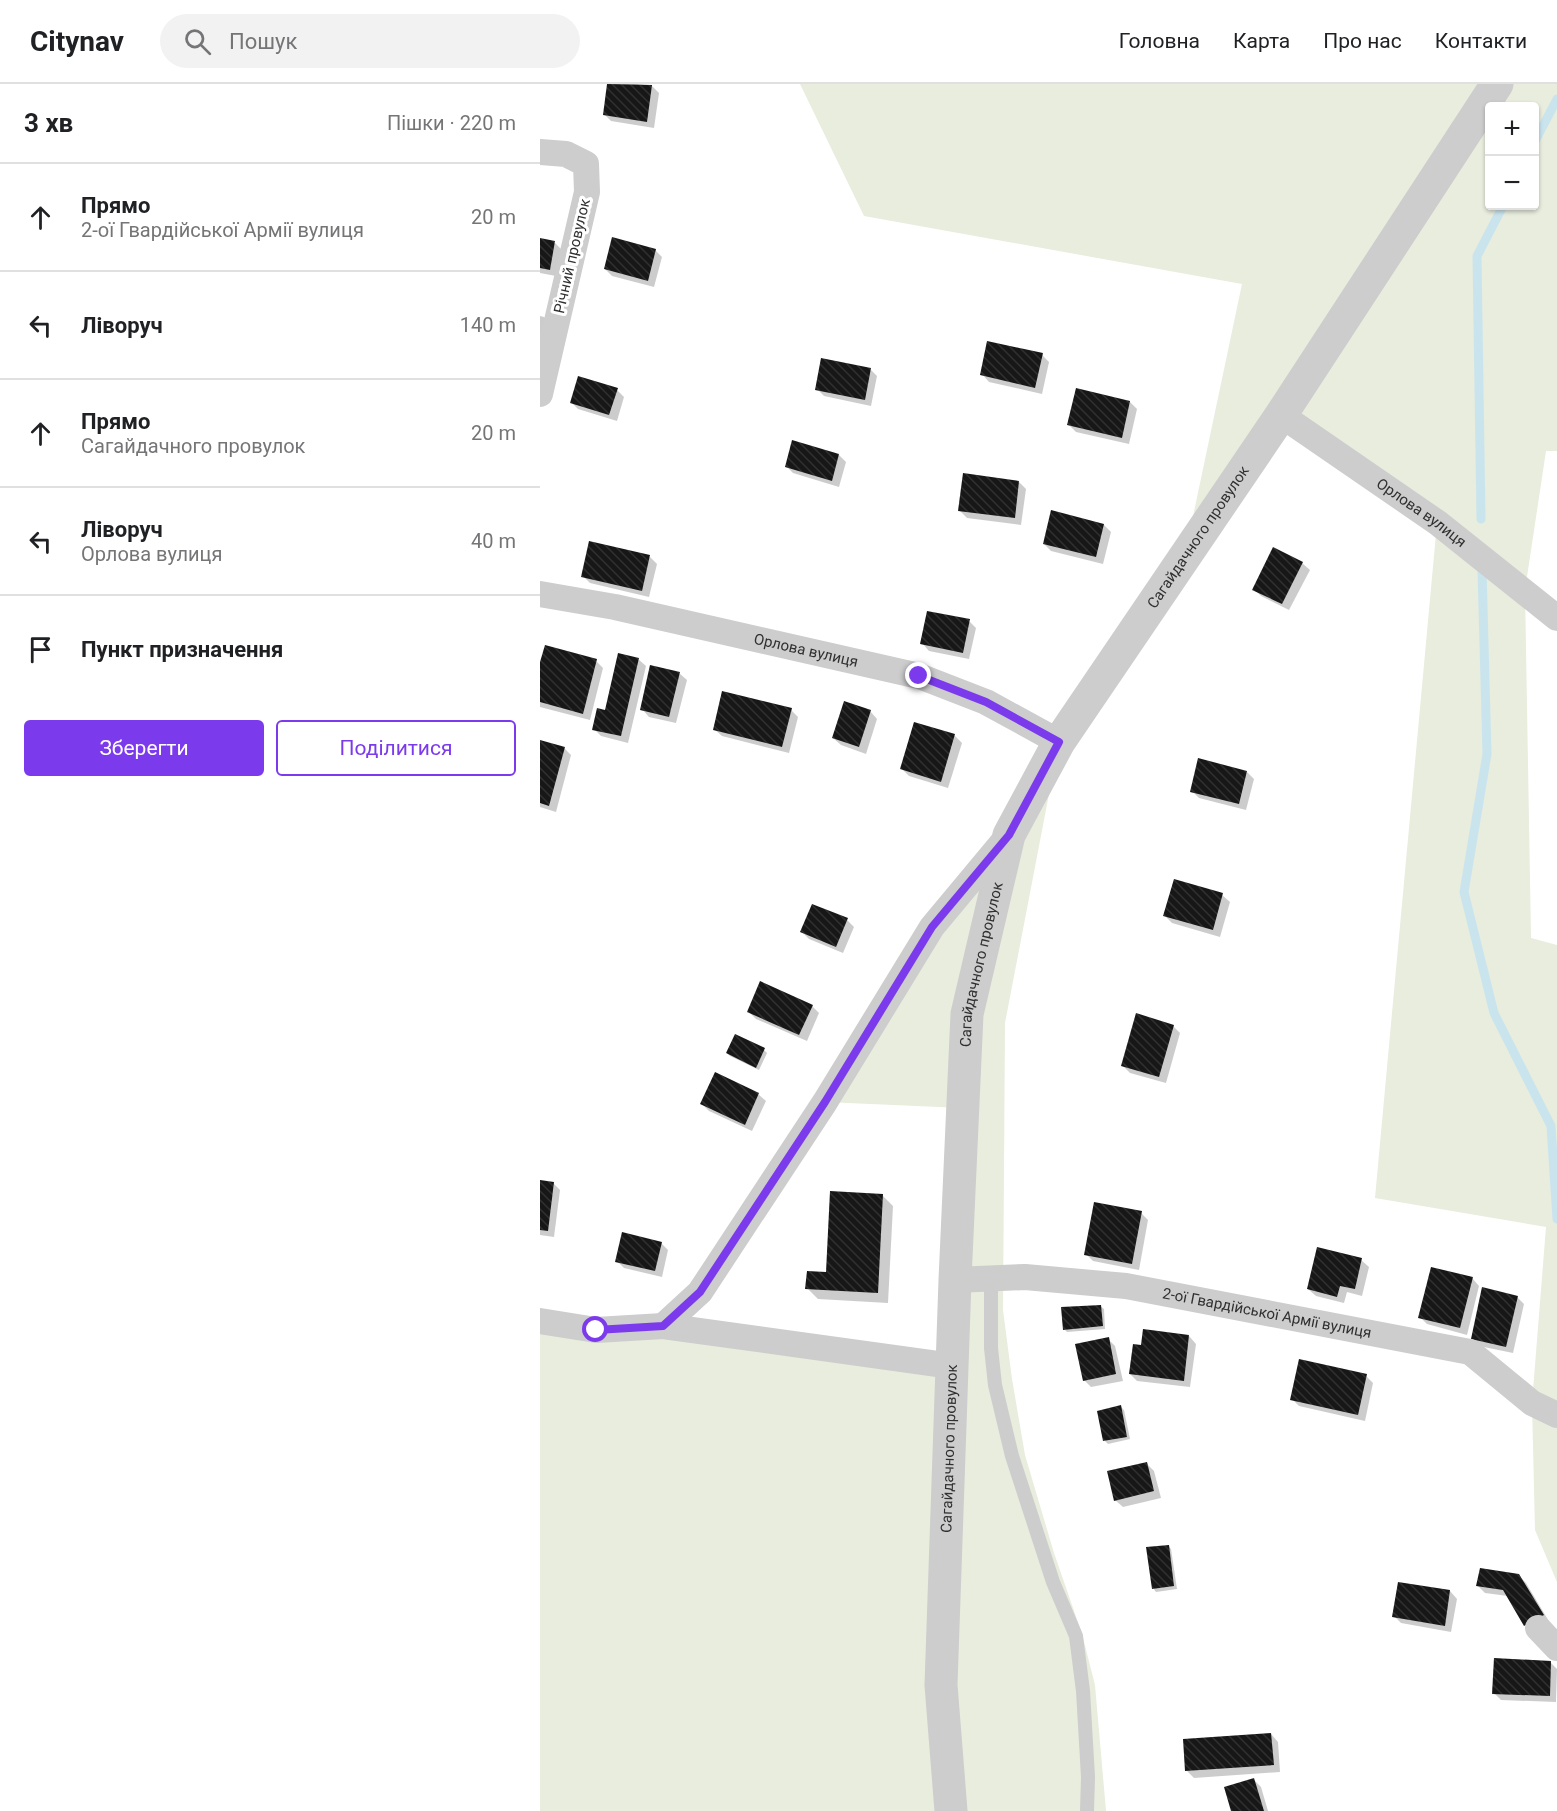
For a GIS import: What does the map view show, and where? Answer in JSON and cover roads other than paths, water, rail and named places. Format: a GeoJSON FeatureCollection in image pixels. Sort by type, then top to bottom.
{"type":"FeatureCollection","features":[{"type":"Feature","properties":{"kind":"street","name":"Сагайдачного провулок"},"geometry":{"type":"LineString","coordinates":[[951,1811],[941,1685],[967,1014],[1009,835],[1059,742],[1281,415],[1497,84]]}},
{"type":"Feature","properties":{"kind":"street","name":"Річний провулок"},"geometry":{"type":"LineString","coordinates":[[540,152],[566,154],[586,164],[587,192],[540,394]]}},
{"type":"Feature","properties":{"kind":"street","name":"Орлова вулиця"},"geometry":{"type":"LineString","coordinates":[[1281,415],[1438,523],[1557,618]]}},
{"type":"Feature","properties":{"kind":"street","name":"Орлова вулиця"},"geometry":{"type":"LineString","coordinates":[[540,594],[615,607],[919,676],[986,702],[1059,742]]}},
{"type":"Feature","properties":{"kind":"street"},"geometry":{"type":"LineString","coordinates":[[663,1326],[700,1292],[825,1102],[932,927],[1009,835]]}},
{"type":"Feature","properties":{"kind":"street","name":"2-ої Гвардійської Армії вулиця"},"geometry":{"type":"LineString","coordinates":[[955,1280],[1025,1277],[1126,1286],[1470,1352],[1532,1403],[1557,1415]]}},
{"type":"Feature","properties":{"kind":"street"},"geometry":{"type":"LineString","coordinates":[[540,1321],[596,1330],[663,1326],[952,1366]]}},
{"type":"Feature","properties":{"kind":"street"},"geometry":{"type":"LineString","coordinates":[[1538,1628],[1557,1648]]}},
{"type":"Feature","properties":{"kind":"lane"},"geometry":{"type":"LineString","coordinates":[[991,1279],[991,1348],[995,1385],[1012,1456],[1053,1582],[1076,1636],[1083,1691],[1088,1811]]}},
{"type":"Feature","properties":{"kind":"waterway"},"geometry":{"type":"LineString","coordinates":[[1539,133],[1557,99]]}},
{"type":"Feature","properties":{"kind":"waterway"},"geometry":{"type":"LineString","coordinates":[[1481,519],[1477,256],[1501,210]]}},
{"type":"Feature","properties":{"kind":"waterway"},"geometry":{"type":"LineString","coordinates":[[1482,570],[1487,754],[1464,892],[1494,1013],[1551,1126],[1557,1219]]}}]}
